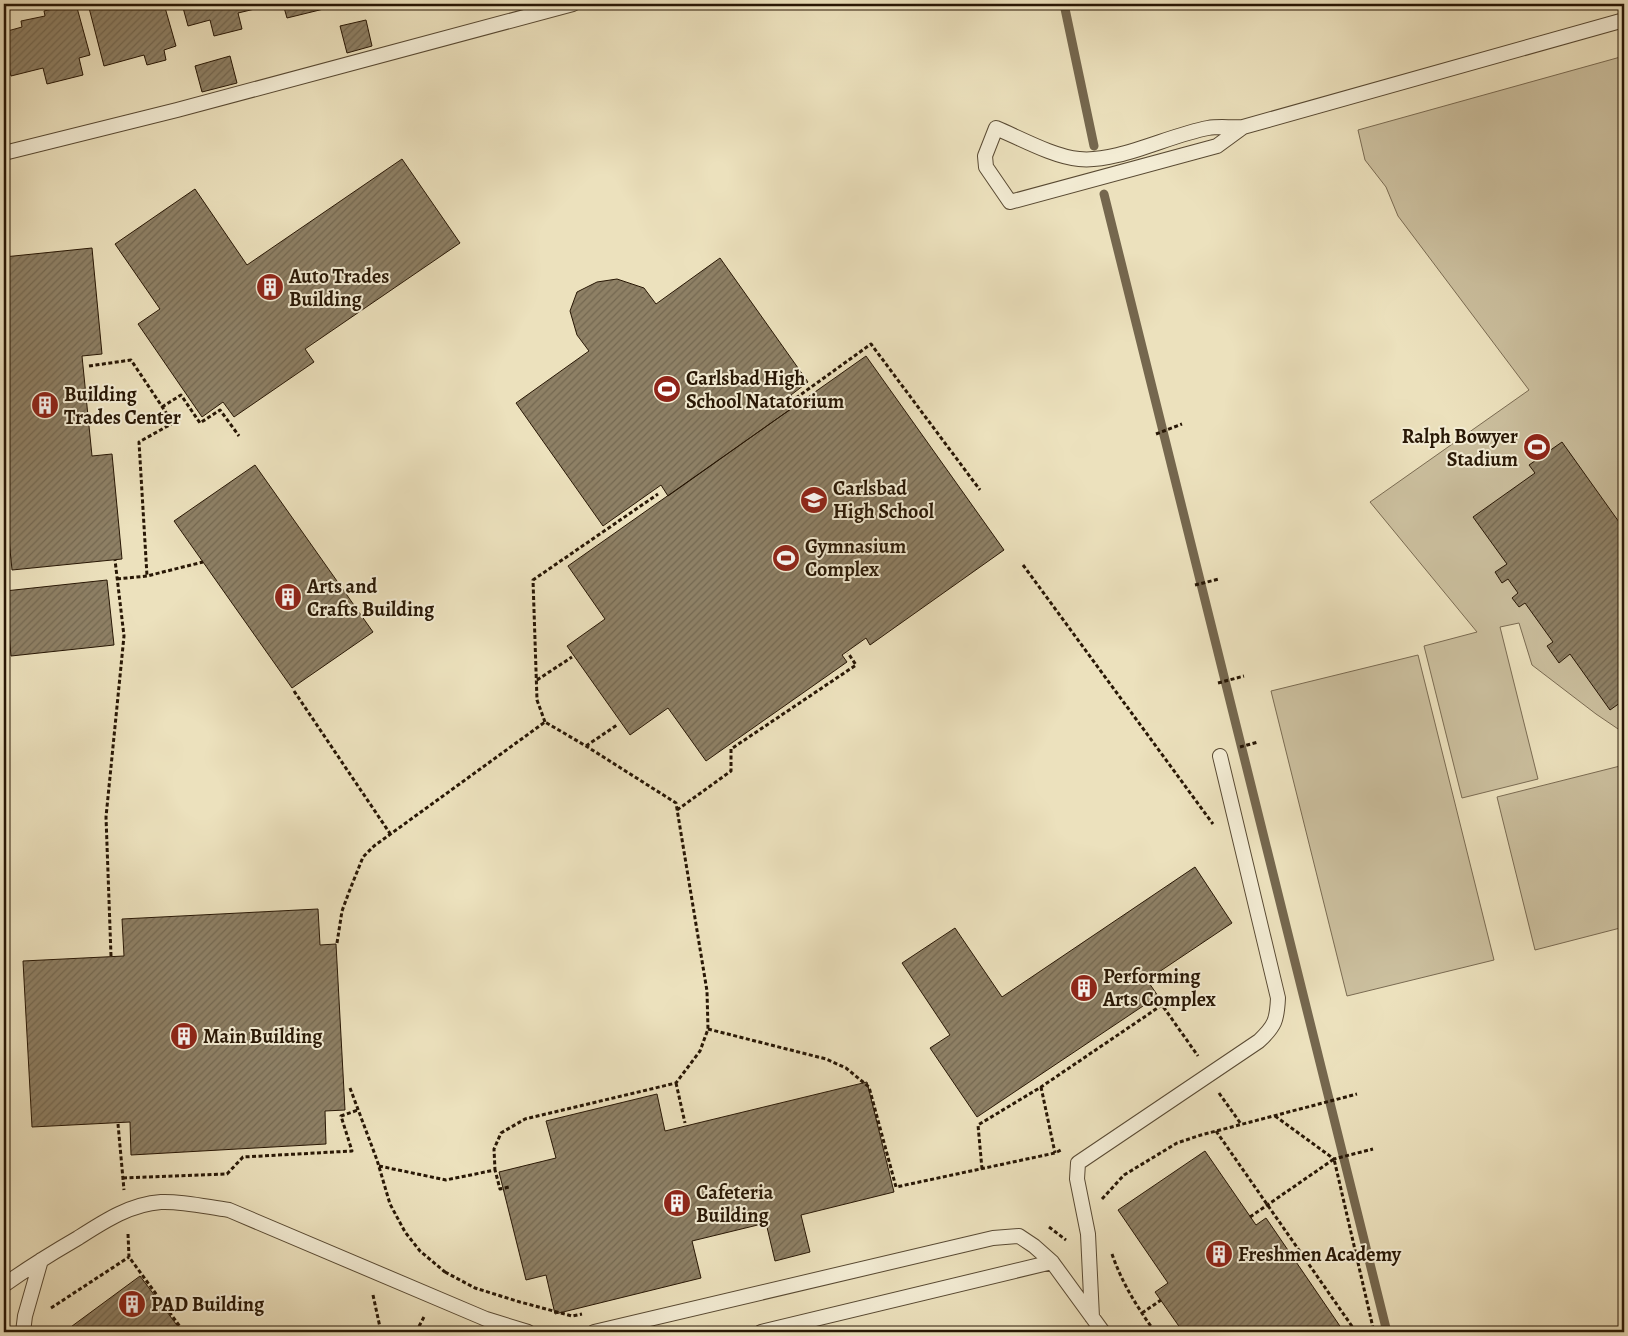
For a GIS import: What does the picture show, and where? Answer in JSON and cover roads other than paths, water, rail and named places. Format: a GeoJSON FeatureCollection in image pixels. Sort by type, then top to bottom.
{"type":"FeatureCollection","features":[{"type":"Feature","properties":{"kind":"lane"},"geometry":{"type":"LineString","coordinates":[[4,153],[177,110],[573,4]]}},
{"type":"Feature","properties":{"kind":"lane"},"geometry":{"type":"LineString","coordinates":[[1243,128],[1217,146],[1010,202],[986,167],[985,156],[996,128],[1053,152],[1076,159],[1090,160],[1116,155],[1209,128],[1243,128],[1624,20]]}},
{"type":"Feature","properties":{"kind":"lane"},"geometry":{"type":"LineString","coordinates":[[1092,1317],[1088,1234],[1077,1179],[1078,1163],[1259,1042],[1272,1028],[1278,1016],[1278,998],[1226,752]]}},
{"type":"Feature","properties":{"kind":"lane"},"geometry":{"type":"LineString","coordinates":[[4,1285],[117,1214],[146,1204],[161,1202],[183,1203],[229,1210],[486,1319],[528,1332]]}},
{"type":"Feature","properties":{"kind":"lane"},"geometry":{"type":"LineString","coordinates":[[594,1332],[993,1238],[1019,1236],[1052,1262],[1102,1332]]}},
{"type":"Feature","properties":{"kind":"lane"},"geometry":{"type":"LineString","coordinates":[[23,1332],[25,1316],[41,1260]]}},
{"type":"Feature","properties":{"kind":"lane"},"geometry":{"type":"LineString","coordinates":[[761,1332],[1052,1262]]}},
{"type":"Feature","properties":{"kind":"waterway"},"geometry":{"type":"LineString","coordinates":[[1064,4],[1094,146]]}},
{"type":"Feature","properties":{"kind":"waterway"},"geometry":{"type":"LineString","coordinates":[[1104,194],[1387,1332]]}},
{"type":"Feature","properties":{"kind":"place","name":"Auto Trades Building"},"geometry":{"type":"Point","coordinates":[270,287]}},
{"type":"Feature","properties":{"kind":"place","name":"Carlsbad High School Natatorium"},"geometry":{"type":"Point","coordinates":[667,389]}},
{"type":"Feature","properties":{"kind":"place","name":"Building Trades Center"},"geometry":{"type":"Point","coordinates":[45,405]}},
{"type":"Feature","properties":{"kind":"place","name":"Ralph Bowyer Stadium"},"geometry":{"type":"Point","coordinates":[1537,447]}},
{"type":"Feature","properties":{"kind":"place","name":"Carlsbad High School"},"geometry":{"type":"Point","coordinates":[814,500]}},
{"type":"Feature","properties":{"kind":"place","name":"Gymnasium Complex"},"geometry":{"type":"Point","coordinates":[786,558]}},
{"type":"Feature","properties":{"kind":"place","name":"Arts and Crafts Building"},"geometry":{"type":"Point","coordinates":[288,597]}},
{"type":"Feature","properties":{"kind":"place","name":"Performing Arts Complex"},"geometry":{"type":"Point","coordinates":[1084,988]}},
{"type":"Feature","properties":{"kind":"place","name":"Main Building"},"geometry":{"type":"Point","coordinates":[184,1036]}},
{"type":"Feature","properties":{"kind":"place","name":"Cafeteria Building"},"geometry":{"type":"Point","coordinates":[677,1203]}},
{"type":"Feature","properties":{"kind":"place","name":"Freshmen Academy"},"geometry":{"type":"Point","coordinates":[1219,1254]}},
{"type":"Feature","properties":{"kind":"place","name":"PAD Building"},"geometry":{"type":"Point","coordinates":[132,1304]}}]}
